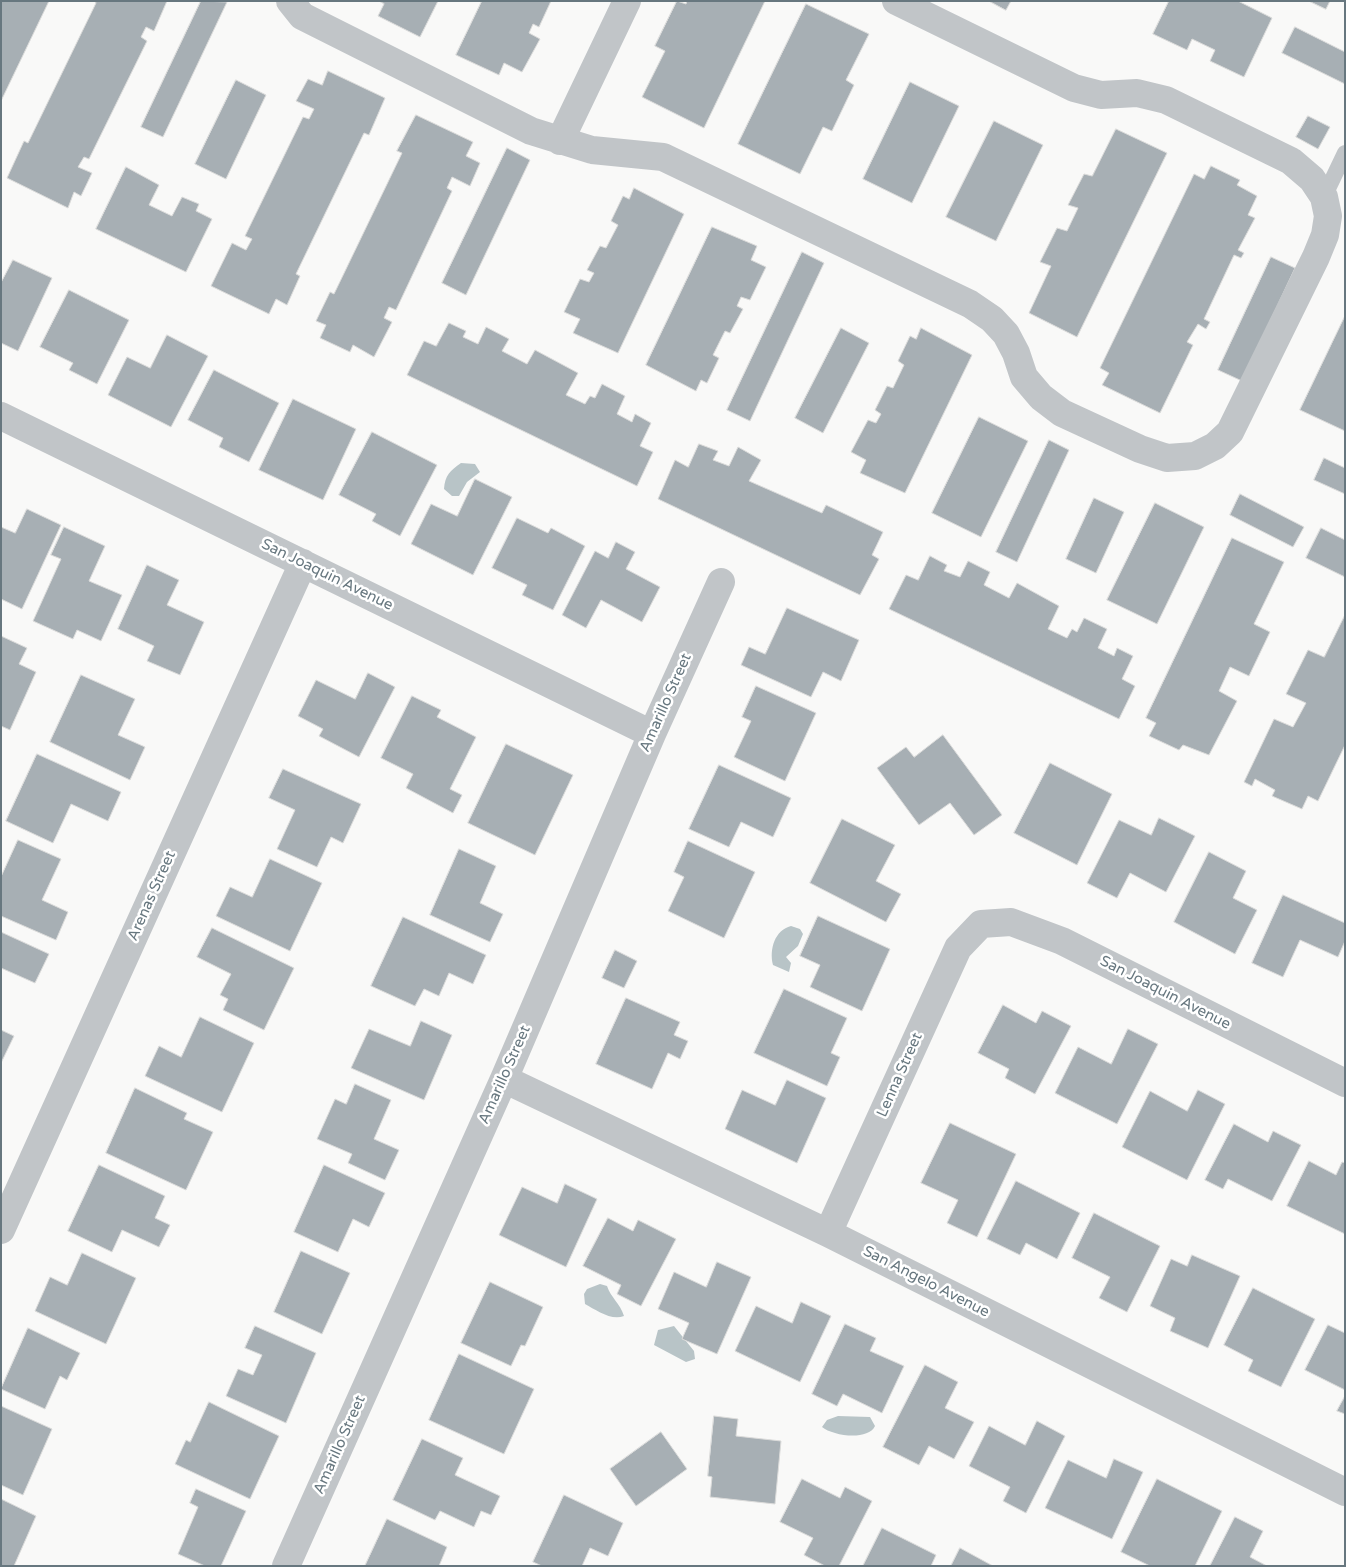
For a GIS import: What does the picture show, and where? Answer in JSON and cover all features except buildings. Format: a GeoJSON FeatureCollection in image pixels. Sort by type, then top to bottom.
{"type":"FeatureCollection","features":[{"type":"Feature","properties":{"kind":"street"},"geometry":{"type":"LineString","coordinates":[[290,1],[302,16],[531,131],[592,150],[663,157],[970,304],[992,318],[1006,334],[1016,353],[1024,377],[1041,397],[1062,413],[1140,449],[1167,458],[1195,456],[1215,446],[1230,432],[1325,235],[1328,216],[1324,197],[1312,179],[1291,161],[1166,100],[1137,93],[1101,95],[1074,88],[896,1]]}},
{"type":"Feature","properties":{"kind":"street"},"geometry":{"type":"LineString","coordinates":[[560,141],[627,1]]}},
{"type":"Feature","properties":{"kind":"street","name":"San Joaquin Avenue"},"geometry":{"type":"LineString","coordinates":[[1,416],[652,734]]}},
{"type":"Feature","properties":{"kind":"street","name":"Arenas Street"},"geometry":{"type":"LineString","coordinates":[[1,1230],[303,563]]}},
{"type":"Feature","properties":{"kind":"street","name":"Amarillo Street"},"geometry":{"type":"LineString","coordinates":[[286,1566],[504,1079],[652,734],[721,582]]}},
{"type":"Feature","properties":{"kind":"street","name":"San Joaquin Avenue"},"geometry":{"type":"LineString","coordinates":[[981,924],[1011,922],[1062,941],[1345,1083]]}},
{"type":"Feature","properties":{"kind":"street","name":"Lenna Street"},"geometry":{"type":"LineString","coordinates":[[828,1233],[958,948],[981,924]]}},
{"type":"Feature","properties":{"kind":"street","name":"San Angelo Avenue"},"geometry":{"type":"LineString","coordinates":[[504,1079],[828,1233],[1345,1492]]}},
{"type":"Feature","properties":{"kind":"lane"},"geometry":{"type":"LineString","coordinates":[[1324,197],[1345,153]]}},
{"type":"Feature","properties":{"kind":"shaded area"},"geometry":{"type":"Polygon","coordinates":[[[461,463],[475,464],[480,472],[467,482],[459,496],[452,496],[444,489],[446,480],[451,471],[461,463]]]}},
{"type":"Feature","properties":{"kind":"shaded area"},"geometry":{"type":"Polygon","coordinates":[[[791,926],[800,929],[803,934],[798,946],[786,957],[791,963],[789,972],[773,965],[772,953],[777,936],[785,928],[791,926]]]}},
{"type":"Feature","properties":{"kind":"shaded area"},"geometry":{"type":"Polygon","coordinates":[[[600,1284],[607,1286],[624,1316],[609,1316],[585,1304],[584,1294],[587,1289],[600,1284]]]}},
{"type":"Feature","properties":{"kind":"shaded area"},"geometry":{"type":"Polygon","coordinates":[[[674,1326],[694,1351],[695,1359],[686,1362],[654,1345],[658,1330],[674,1326]]]}},
{"type":"Feature","properties":{"kind":"shaded area"},"geometry":{"type":"Polygon","coordinates":[[[838,1416],[870,1417],[875,1426],[871,1431],[858,1435],[842,1435],[822,1427],[827,1420],[838,1416]]]}}]}
